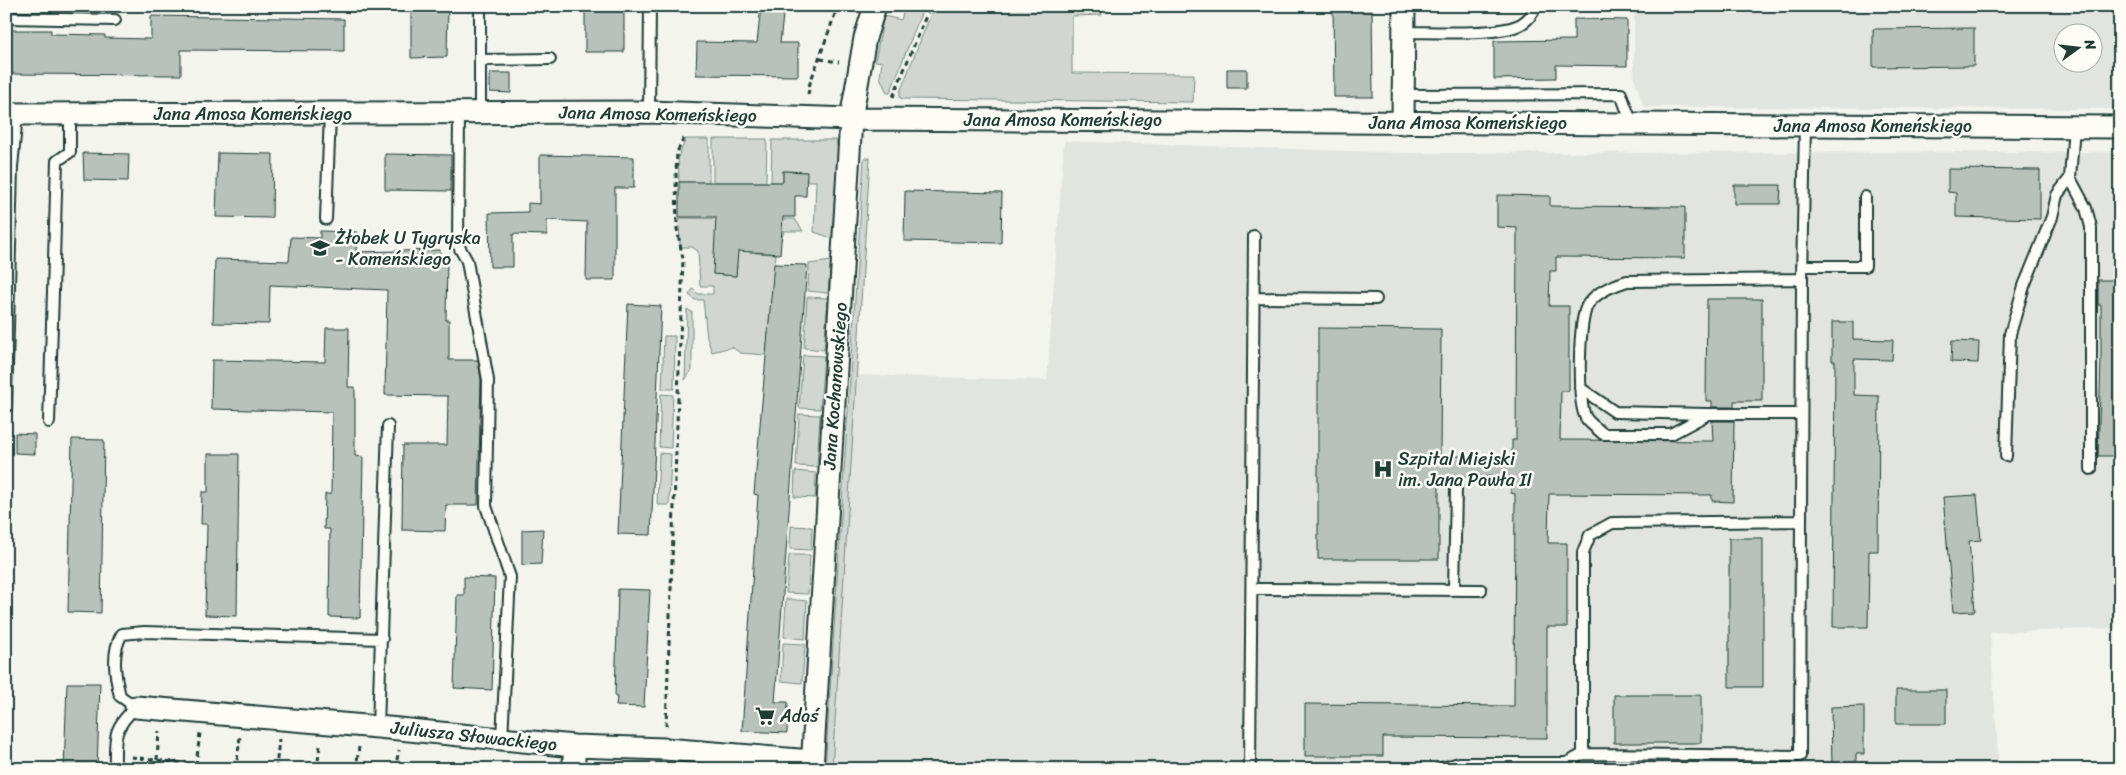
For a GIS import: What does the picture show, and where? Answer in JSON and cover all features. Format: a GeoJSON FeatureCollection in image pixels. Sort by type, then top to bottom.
{"type":"FeatureCollection","features":[{"type":"Feature","properties":{"kind":"street","name":"Jana Kochanowskiego"},"geometry":{"type":"LineString","coordinates":[[812,765],[852,119],[865,38],[875,6]]}},
{"type":"Feature","properties":{"kind":"street"},"geometry":{"type":"LineString","coordinates":[[1403,123],[1404,6]]}},
{"type":"Feature","properties":{"kind":"street","name":"Jana Amosa Komeńskiego"},"geometry":{"type":"LineString","coordinates":[[12,114],[649,112],[852,119],[2120,127]]}},
{"type":"Feature","properties":{"kind":"street","name":"Juliusza Słowackiego"},"geometry":{"type":"LineString","coordinates":[[136,707],[378,727],[574,746],[665,749],[812,765]]}},
{"type":"Feature","properties":{"kind":"street"},"geometry":{"type":"LineString","coordinates":[[574,746],[574,769]]}},
{"type":"Feature","properties":{"kind":"lane"},"geometry":{"type":"LineString","coordinates":[[480,6],[480,60],[470,113],[458,245],[467,261],[488,380],[486,506],[510,576],[502,739]]}},
{"type":"Feature","properties":{"kind":"lane"},"geometry":{"type":"LineString","coordinates":[[649,112],[650,6]]}},
{"type":"Feature","properties":{"kind":"lane"},"geometry":{"type":"LineString","coordinates":[[1404,32],[1498,30],[1514,27],[1524,22],[1533,13],[1536,6]]}},
{"type":"Feature","properties":{"kind":"lane"},"geometry":{"type":"LineString","coordinates":[[6,18],[115,20]]}},
{"type":"Feature","properties":{"kind":"lane"},"geometry":{"type":"LineString","coordinates":[[480,60],[550,59]]}},
{"type":"Feature","properties":{"kind":"lane"},"geometry":{"type":"LineString","coordinates":[[1404,95],[1620,94],[1632,124]]}},
{"type":"Feature","properties":{"kind":"lane"},"geometry":{"type":"LineString","coordinates":[[6,407],[12,114]]}},
{"type":"Feature","properties":{"kind":"lane"},"geometry":{"type":"LineString","coordinates":[[49,422],[57,161],[70,152],[70,114]]}},
{"type":"Feature","properties":{"kind":"lane"},"geometry":{"type":"LineString","coordinates":[[326,219],[330,114]]}},
{"type":"Feature","properties":{"kind":"lane"},"geometry":{"type":"LineString","coordinates":[[1439,769],[1459,764],[1567,763],[1583,754],[1800,756],[1802,266],[1805,125]]}},
{"type":"Feature","properties":{"kind":"lane"},"geometry":{"type":"LineString","coordinates":[[2074,127],[2070,178],[2086,208],[2091,227],[2091,469]]}},
{"type":"Feature","properties":{"kind":"lane"},"geometry":{"type":"LineString","coordinates":[[2006,456],[2010,334],[2024,286],[2052,216],[2057,195],[2070,178]]}},
{"type":"Feature","properties":{"kind":"lane"},"geometry":{"type":"LineString","coordinates":[[1802,266],[1865,266],[1865,197]]}},
{"type":"Feature","properties":{"kind":"lane"},"geometry":{"type":"LineString","coordinates":[[1250,769],[1254,236]]}},
{"type":"Feature","properties":{"kind":"lane"},"geometry":{"type":"LineString","coordinates":[[1708,414],[1671,434],[1603,434],[1586,417],[1580,388],[1581,334],[1588,305],[1606,288],[1627,281],[1802,279]]}},
{"type":"Feature","properties":{"kind":"lane"},"geometry":{"type":"LineString","coordinates":[[1253,298],[1376,299]]}},
{"type":"Feature","properties":{"kind":"lane"},"geometry":{"type":"LineString","coordinates":[[1580,388],[1615,412],[1801,414]]}},
{"type":"Feature","properties":{"kind":"lane"},"geometry":{"type":"LineString","coordinates":[[378,727],[388,426]]}},
{"type":"Feature","properties":{"kind":"lane"},"geometry":{"type":"LineString","coordinates":[[1454,590],[1456,489]]}},
{"type":"Feature","properties":{"kind":"lane"},"geometry":{"type":"LineString","coordinates":[[1583,754],[1583,552],[1590,535],[1612,523],[1800,521]]}},
{"type":"Feature","properties":{"kind":"lane"},"geometry":{"type":"LineString","coordinates":[[1252,588],[1482,590]]}},
{"type":"Feature","properties":{"kind":"lane"},"geometry":{"type":"LineString","coordinates":[[115,769],[116,736],[122,721],[136,707],[120,696],[115,678],[116,644],[122,634],[144,632],[382,639]]}},
{"type":"Feature","properties":{"kind":"path"},"geometry":{"type":"LineString","coordinates":[[807,117],[810,83],[838,6]]}},
{"type":"Feature","properties":{"kind":"path"},"geometry":{"type":"LineString","coordinates":[[892,100],[930,6]]}},
{"type":"Feature","properties":{"kind":"path"},"geometry":{"type":"LineString","coordinates":[[665,749],[683,259],[677,229],[676,174],[677,152],[685,136]]}},
{"type":"Feature","properties":{"kind":"path"},"geometry":{"type":"LineString","coordinates":[[157,760],[162,709]]}},
{"type":"Feature","properties":{"kind":"path"},"geometry":{"type":"LineString","coordinates":[[196,765],[202,712]]}},
{"type":"Feature","properties":{"kind":"path"},"geometry":{"type":"LineString","coordinates":[[115,756],[234,769],[242,716]]}},
{"type":"Feature","properties":{"kind":"path"},"geometry":{"type":"LineString","coordinates":[[276,769],[280,719]]}},
{"type":"Feature","properties":{"kind":"shaded area"},"geometry":{"type":"Polygon","coordinates":[[[905,6],[924,6],[890,93],[887,93],[880,77],[882,62],[875,61],[884,16],[901,20],[905,6]]]}},
{"type":"Feature","properties":{"kind":"shaded area"},"geometry":{"type":"Polygon","coordinates":[[[934,6],[1099,6],[1102,15],[1072,16],[1072,73],[1194,74],[1193,102],[900,98],[900,92],[934,6]]]}},
{"type":"Feature","properties":{"kind":"shaded area"},"geometry":{"type":"Polygon","coordinates":[[[1634,6],[2120,6],[2120,109],[1644,107],[1634,77],[1634,6]]]}},
{"type":"Feature","properties":{"kind":"shaded area"},"geometry":{"type":"Polygon","coordinates":[[[686,139],[709,139],[709,182],[679,182],[678,157],[686,139]]]}},
{"type":"Feature","properties":{"kind":"shaded area"},"geometry":{"type":"Polygon","coordinates":[[[713,139],[767,139],[766,182],[713,182],[713,139]]]}},
{"type":"Feature","properties":{"kind":"shaded area"},"geometry":{"type":"Polygon","coordinates":[[[772,140],[836,140],[838,150],[832,238],[814,232],[816,181],[806,181],[806,172],[783,171],[783,182],[771,182],[772,140]]]}},
{"type":"Feature","properties":{"kind":"shaded area","name":"Szpital Miejski im. Jana Pawła II"},"geometry":{"type":"Polygon","coordinates":[[[1064,141],[1410,153],[2120,152],[2120,628],[1990,633],[1999,769],[832,769],[856,375],[1047,380],[1064,141]]]}},
{"type":"Feature","properties":{"kind":"shaded area"},"geometry":{"type":"Polygon","coordinates":[[[864,158],[870,158],[832,769],[825,769],[864,158]]]}},
{"type":"Feature","properties":{"kind":"shaded area"},"geometry":{"type":"Polygon","coordinates":[[[679,218],[795,219],[803,231],[784,231],[781,241],[757,240],[756,253],[776,254],[766,355],[740,353],[732,347],[712,352],[707,338],[703,300],[695,300],[689,295],[693,289],[698,294],[713,294],[713,286],[700,286],[698,251],[692,247],[680,247],[679,218]],[[714,264],[713,274],[736,276],[737,265],[714,264]]]}},
{"type":"Feature","properties":{"kind":"shaded area"},"geometry":{"type":"Polygon","coordinates":[[[831,261],[828,293],[808,291],[809,264],[831,261]]]}},
{"type":"Feature","properties":{"kind":"shaded area"},"geometry":{"type":"Polygon","coordinates":[[[807,297],[828,298],[824,350],[804,348],[807,297]]]}},
{"type":"Feature","properties":{"kind":"shaded area"},"geometry":{"type":"Polygon","coordinates":[[[687,309],[692,312],[692,370],[685,380],[687,309]]]}},
{"type":"Feature","properties":{"kind":"shaded area"},"geometry":{"type":"Polygon","coordinates":[[[664,336],[675,336],[674,389],[662,389],[664,336]]]}},
{"type":"Feature","properties":{"kind":"shaded area"},"geometry":{"type":"Polygon","coordinates":[[[803,355],[824,356],[820,409],[799,408],[803,355]]]}},
{"type":"Feature","properties":{"kind":"shaded area"},"geometry":{"type":"Polygon","coordinates":[[[661,394],[673,395],[671,448],[659,447],[661,394]]]}},
{"type":"Feature","properties":{"kind":"shaded area"},"geometry":{"type":"Polygon","coordinates":[[[799,414],[820,415],[817,467],[796,466],[799,414]]]}},
{"type":"Feature","properties":{"kind":"shaded area"},"geometry":{"type":"Polygon","coordinates":[[[659,453],[671,454],[669,505],[657,505],[659,453]]]}},
{"type":"Feature","properties":{"kind":"shaded area"},"geometry":{"type":"Polygon","coordinates":[[[795,471],[816,473],[815,498],[794,497],[795,471]]]}},
{"type":"Feature","properties":{"kind":"shaded area"},"geometry":{"type":"Polygon","coordinates":[[[791,526],[812,527],[811,550],[790,549],[791,526]]]}},
{"type":"Feature","properties":{"kind":"shaded area"},"geometry":{"type":"Polygon","coordinates":[[[789,555],[810,555],[808,594],[786,593],[789,555]]]}},
{"type":"Feature","properties":{"kind":"shaded area"},"geometry":{"type":"Polygon","coordinates":[[[786,599],[807,601],[805,639],[784,637],[786,599]]]}},
{"type":"Feature","properties":{"kind":"shaded area"},"geometry":{"type":"Polygon","coordinates":[[[783,643],[805,644],[802,683],[781,681],[783,643]]]}},
{"type":"Feature","properties":{"kind":"building"},"geometry":{"type":"Polygon","coordinates":[[[411,6],[448,6],[447,57],[411,58],[411,6]]]}},
{"type":"Feature","properties":{"kind":"building"},"geometry":{"type":"Polygon","coordinates":[[[585,6],[624,6],[624,52],[585,52],[585,6]]]}},
{"type":"Feature","properties":{"kind":"building"},"geometry":{"type":"Polygon","coordinates":[[[761,6],[784,6],[780,43],[798,43],[798,76],[696,75],[697,42],[757,43],[761,6]]]}},
{"type":"Feature","properties":{"kind":"building"},"geometry":{"type":"Polygon","coordinates":[[[1333,6],[1372,6],[1373,97],[1334,97],[1333,6]]]}},
{"type":"Feature","properties":{"kind":"building"},"geometry":{"type":"Polygon","coordinates":[[[151,16],[344,19],[344,51],[181,50],[181,75],[6,74],[6,30],[51,30],[51,34],[105,35],[105,38],[151,39],[151,16]]]}},
{"type":"Feature","properties":{"kind":"building"},"geometry":{"type":"Polygon","coordinates":[[[1574,19],[1627,20],[1627,66],[1556,65],[1556,78],[1494,79],[1494,41],[1574,40],[1574,19]]]}},
{"type":"Feature","properties":{"kind":"building"},"geometry":{"type":"Polygon","coordinates":[[[1974,28],[1974,66],[1873,67],[1873,29],[1974,28]]]}},
{"type":"Feature","properties":{"kind":"building"},"geometry":{"type":"Polygon","coordinates":[[[1227,69],[1247,69],[1247,88],[1227,88],[1227,69]]]}},
{"type":"Feature","properties":{"kind":"building"},"geometry":{"type":"Polygon","coordinates":[[[490,73],[511,73],[511,93],[490,92],[490,73]]]}},
{"type":"Feature","properties":{"kind":"building"},"geometry":{"type":"Polygon","coordinates":[[[83,153],[129,154],[128,181],[84,180],[83,153]]]}},
{"type":"Feature","properties":{"kind":"building"},"geometry":{"type":"Polygon","coordinates":[[[218,153],[273,154],[272,218],[216,217],[218,153]]]}},
{"type":"Feature","properties":{"kind":"building"},"geometry":{"type":"Polygon","coordinates":[[[385,154],[451,155],[451,191],[385,190],[385,154]]]}},
{"type":"Feature","properties":{"kind":"building"},"geometry":{"type":"Polygon","coordinates":[[[540,155],[634,157],[634,188],[615,188],[615,280],[586,280],[587,222],[547,220],[547,235],[513,234],[513,267],[490,267],[489,213],[528,212],[528,203],[540,204],[540,155]]]}},
{"type":"Feature","properties":{"kind":"building"},"geometry":{"type":"Polygon","coordinates":[[[1948,169],[2040,170],[2040,219],[1956,217],[1956,193],[1948,192],[1948,169]]]}},
{"type":"Feature","properties":{"kind":"building"},"geometry":{"type":"Polygon","coordinates":[[[783,171],[807,172],[806,196],[795,196],[795,217],[783,217],[780,254],[738,251],[736,276],[713,274],[716,217],[679,217],[679,182],[783,182],[783,171]]]}},
{"type":"Feature","properties":{"kind":"building"},"geometry":{"type":"Polygon","coordinates":[[[1734,185],[1781,185],[1780,204],[1734,204],[1734,185]]]}},
{"type":"Feature","properties":{"kind":"building"},"geometry":{"type":"Polygon","coordinates":[[[905,191],[1002,193],[1001,243],[904,241],[905,191]]]}},
{"type":"Feature","properties":{"kind":"building"},"geometry":{"type":"Polygon","coordinates":[[[1497,195],[1550,196],[1550,206],[1685,207],[1685,258],[1556,257],[1556,271],[1550,271],[1549,306],[1569,306],[1569,391],[1561,391],[1560,440],[1713,441],[1712,421],[1734,421],[1733,502],[1712,501],[1712,495],[1549,494],[1548,543],[1567,543],[1567,627],[1547,627],[1547,738],[1383,737],[1383,756],[1305,756],[1305,704],[1514,706],[1515,494],[1511,493],[1511,477],[1439,476],[1439,559],[1318,559],[1318,328],[1441,329],[1440,456],[1512,456],[1512,440],[1516,440],[1517,228],[1497,227],[1497,195]]]}},
{"type":"Feature","properties":{"kind":"building"},"geometry":{"type":"Polygon","coordinates":[[[320,231],[357,232],[356,252],[440,250],[440,258],[447,258],[446,320],[449,320],[449,360],[478,360],[481,379],[478,505],[446,505],[445,531],[402,530],[403,445],[447,445],[448,396],[385,395],[387,290],[270,285],[269,324],[213,323],[215,259],[289,261],[291,237],[320,238],[320,231]]]}},
{"type":"Feature","properties":{"kind":"building"},"geometry":{"type":"Polygon","coordinates":[[[774,264],[807,265],[775,702],[788,702],[787,733],[742,731],[758,495],[754,494],[774,264]]]}},
{"type":"Feature","properties":{"kind":"building"},"geometry":{"type":"Polygon","coordinates":[[[2098,280],[2120,280],[2120,456],[2098,456],[2101,305],[2098,305],[2098,280]]]}},
{"type":"Feature","properties":{"kind":"building"},"geometry":{"type":"Polygon","coordinates":[[[1707,299],[1762,299],[1762,401],[1734,401],[1734,407],[1712,407],[1712,401],[1706,401],[1707,299]]]}},
{"type":"Feature","properties":{"kind":"building"},"geometry":{"type":"Polygon","coordinates":[[[628,304],[661,306],[651,535],[618,534],[628,304]]]}},
{"type":"Feature","properties":{"kind":"building"},"geometry":{"type":"Polygon","coordinates":[[[1832,322],[1853,322],[1853,339],[1893,340],[1892,360],[1854,359],[1854,395],[1879,396],[1878,551],[1869,551],[1868,627],[1833,627],[1835,361],[1832,361],[1832,322]]]}},
{"type":"Feature","properties":{"kind":"building"},"geometry":{"type":"Polygon","coordinates":[[[326,328],[349,328],[348,387],[355,387],[355,456],[363,457],[360,618],[329,617],[330,529],[324,529],[325,494],[331,494],[332,412],[211,409],[212,360],[325,362],[326,328]]]}},
{"type":"Feature","properties":{"kind":"building"},"geometry":{"type":"Polygon","coordinates":[[[1952,341],[1979,342],[1978,363],[1951,362],[1952,341]]]}},
{"type":"Feature","properties":{"kind":"building"},"geometry":{"type":"Polygon","coordinates":[[[15,433],[35,434],[35,454],[15,453],[15,433]]]}},
{"type":"Feature","properties":{"kind":"building"},"geometry":{"type":"Polygon","coordinates":[[[72,439],[104,440],[101,613],[68,612],[72,439]]]}},
{"type":"Feature","properties":{"kind":"building"},"geometry":{"type":"Polygon","coordinates":[[[208,454],[239,454],[237,616],[205,615],[207,524],[201,524],[202,492],[208,492],[208,454]]]}},
{"type":"Feature","properties":{"kind":"building"},"geometry":{"type":"Polygon","coordinates":[[[1977,495],[1981,540],[1969,541],[1975,611],[1953,612],[1943,497],[1977,495]]]}},
{"type":"Feature","properties":{"kind":"building"},"geometry":{"type":"Polygon","coordinates":[[[543,529],[541,564],[522,565],[522,530],[543,529]]]}},
{"type":"Feature","properties":{"kind":"building"},"geometry":{"type":"Polygon","coordinates":[[[1729,538],[1763,538],[1763,687],[1729,687],[1729,538]]]}},
{"type":"Feature","properties":{"kind":"building"},"geometry":{"type":"Polygon","coordinates":[[[464,577],[495,578],[492,690],[454,688],[457,595],[464,595],[464,577]]]}},
{"type":"Feature","properties":{"kind":"building"},"geometry":{"type":"Polygon","coordinates":[[[618,589],[650,590],[644,707],[616,706],[618,589]]]}},
{"type":"Feature","properties":{"kind":"building"},"geometry":{"type":"Polygon","coordinates":[[[67,683],[100,683],[97,769],[64,769],[67,683]]]}},
{"type":"Feature","properties":{"kind":"building"},"geometry":{"type":"Polygon","coordinates":[[[1896,690],[1946,690],[1946,724],[1896,724],[1896,690]]]}},
{"type":"Feature","properties":{"kind":"building"},"geometry":{"type":"Polygon","coordinates":[[[1614,695],[1701,695],[1701,743],[1614,743],[1614,695]]]}},
{"type":"Feature","properties":{"kind":"building"},"geometry":{"type":"Polygon","coordinates":[[[1864,706],[1864,754],[1856,754],[1856,769],[1832,769],[1831,707],[1864,706]]]}},
{"type":"Feature","properties":{"kind":"place","name":"Żłobek U Tygryska - Komeńskiego"},"geometry":{"type":"Point","coordinates":[320,248]}},
{"type":"Feature","properties":{"kind":"place","name":"Szpital Miejski im. Jana Pawła II"},"geometry":{"type":"Point","coordinates":[1383,469]}},
{"type":"Feature","properties":{"kind":"place","name":"Adaś"},"geometry":{"type":"Point","coordinates":[765,716]}}]}
